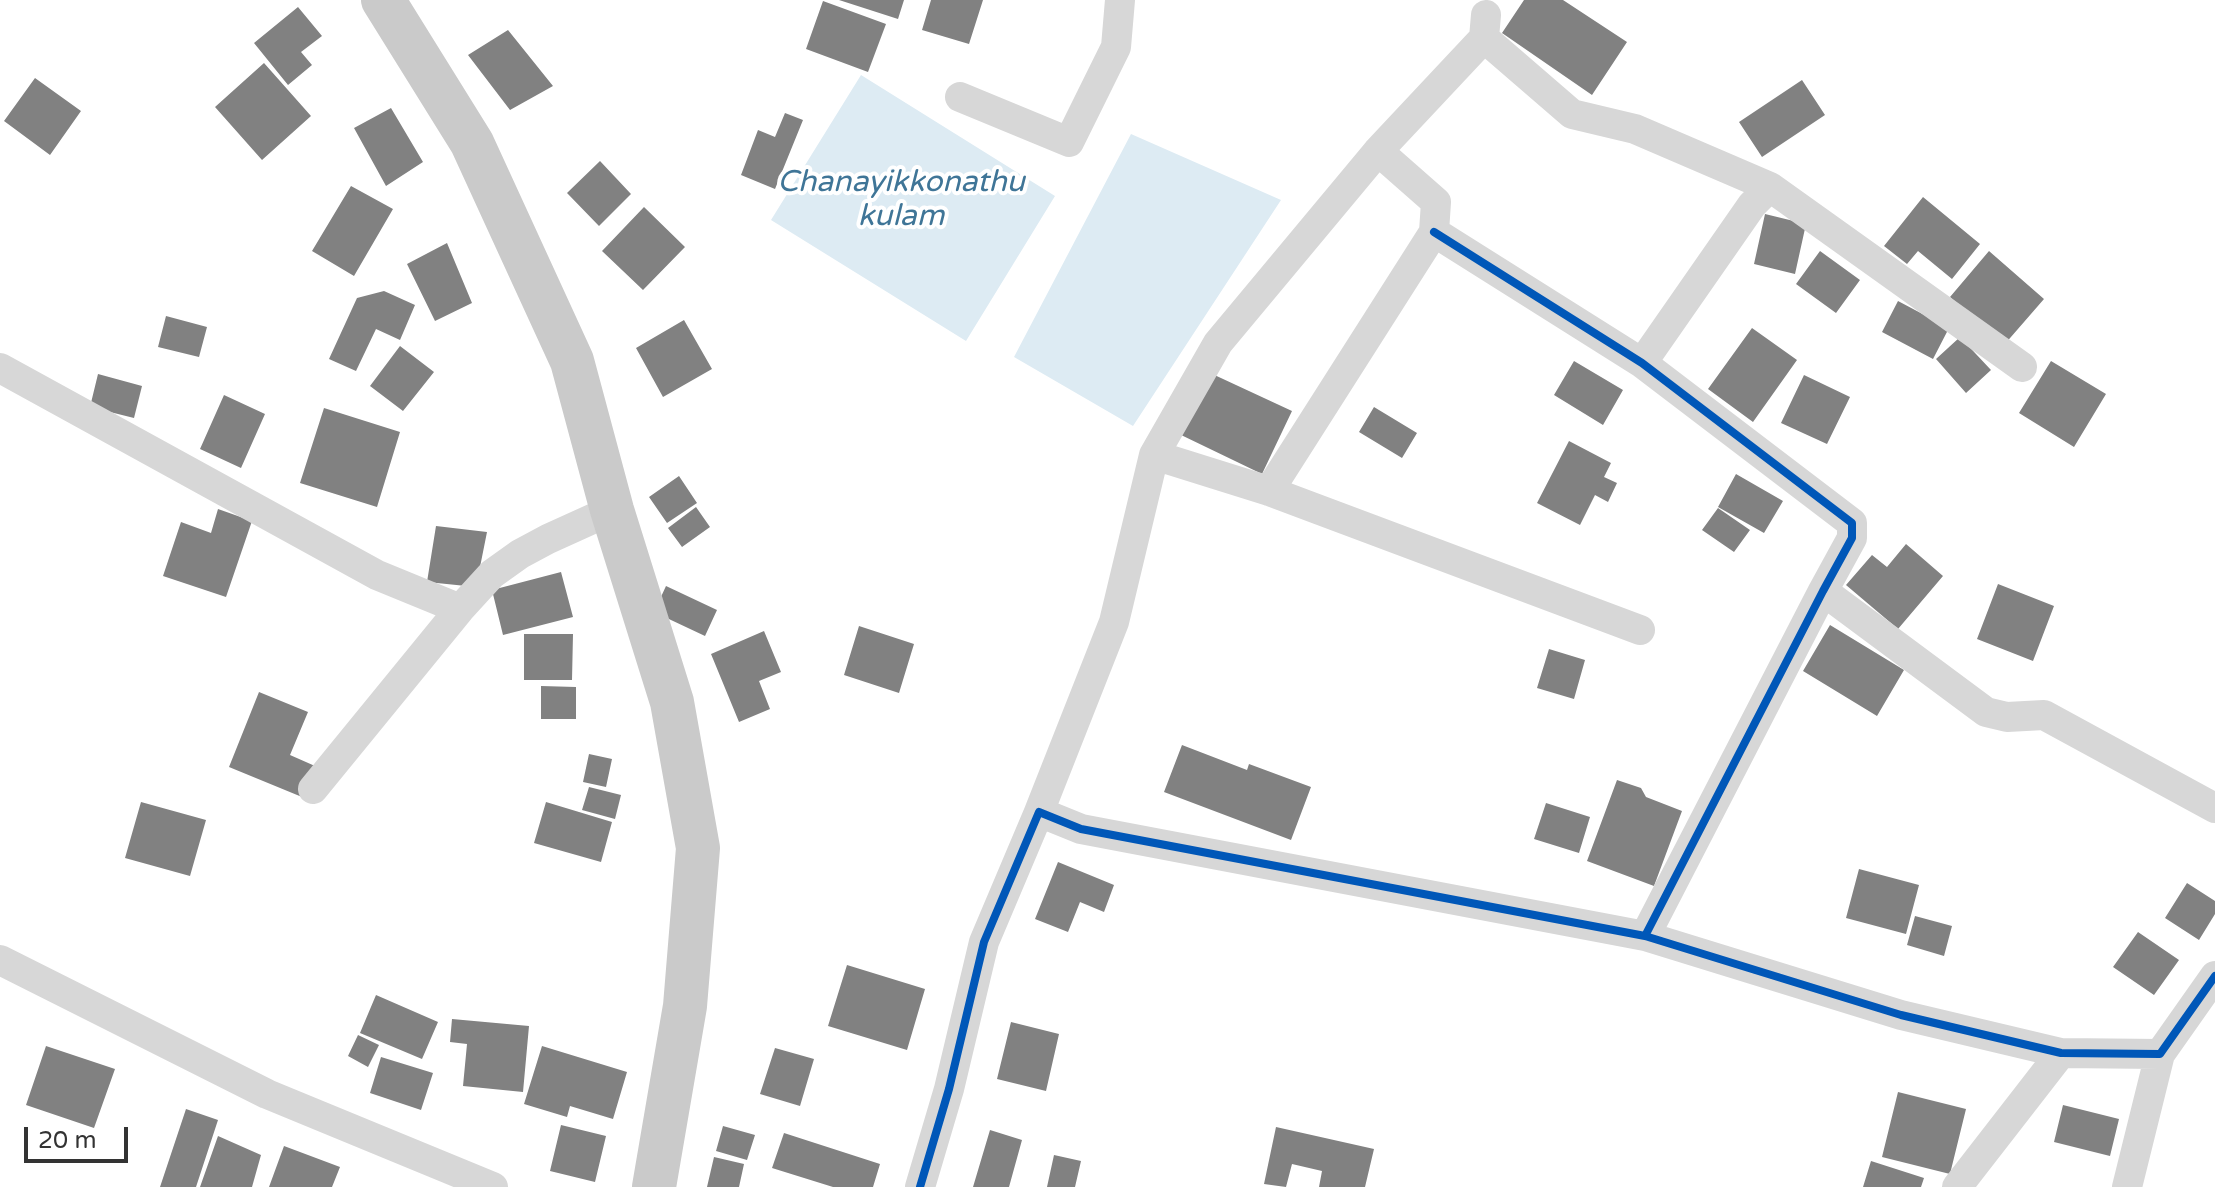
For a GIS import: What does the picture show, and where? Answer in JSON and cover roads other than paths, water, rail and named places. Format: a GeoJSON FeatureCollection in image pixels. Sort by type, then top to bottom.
{"type":"FeatureCollection","features":[{"type":"Feature","properties":{"kind":"main road"},"geometry":{"type":"LineString","coordinates":[[383,0],[472,143],[572,361],[612,510],[672,702],[698,848],[685,1006],[654,1187]]}},
{"type":"Feature","properties":{"kind":"street"},"geometry":{"type":"LineString","coordinates":[[960,97],[1069,142],[1116,47],[1120,0]]}},
{"type":"Feature","properties":{"kind":"street"},"geometry":{"type":"LineString","coordinates":[[920,1187],[949,1089],[984,942],[1114,622],[1154,455],[1218,343],[1485,26],[1572,114],[1635,129],[1770,187],[2022,367]]}},
{"type":"Feature","properties":{"kind":"street"},"geometry":{"type":"LineString","coordinates":[[1269,491],[1434,232],[1436,202],[1378,151]]}},
{"type":"Feature","properties":{"kind":"street"},"geometry":{"type":"LineString","coordinates":[[1642,363],[1752,205],[1770,187]]}},
{"type":"Feature","properties":{"kind":"street"},"geometry":{"type":"LineString","coordinates":[[1434,232],[1642,363],[1852,523],[1852,538],[1645,936]]}},
{"type":"Feature","properties":{"kind":"street"},"geometry":{"type":"LineString","coordinates":[[0,368],[377,575],[460,609]]}},
{"type":"Feature","properties":{"kind":"street"},"geometry":{"type":"LineString","coordinates":[[1154,455],[1269,491],[1640,630]]}},
{"type":"Feature","properties":{"kind":"street"},"geometry":{"type":"LineString","coordinates":[[313,789],[492,574],[548,539],[612,510]]}},
{"type":"Feature","properties":{"kind":"street"},"geometry":{"type":"LineString","coordinates":[[1823,591],[1986,712],[2007,717],[2044,715],[2215,808]]}},
{"type":"Feature","properties":{"kind":"street"},"geometry":{"type":"LineString","coordinates":[[1039,812],[1081,829],[1645,936],[1901,1015],[2061,1053],[2160,1054]]}},
{"type":"Feature","properties":{"kind":"street"},"geometry":{"type":"LineString","coordinates":[[0,960],[267,1094],[493,1187]]}},
{"type":"Feature","properties":{"kind":"street"},"geometry":{"type":"LineString","coordinates":[[2127,1187],[2160,1054],[2215,976]]}},
{"type":"Feature","properties":{"kind":"street"},"geometry":{"type":"LineString","coordinates":[[1957,1187],[2061,1053]]}},
{"type":"Feature","properties":{"kind":"water","name":"Chanayikkonathu kulam"},"geometry":{"type":"Polygon","coordinates":[[[861,75],[1055,196],[966,341],[771,220],[861,75]]]}},
{"type":"Feature","properties":{"kind":"water"},"geometry":{"type":"Polygon","coordinates":[[[1131,134],[1281,200],[1133,426],[1014,357],[1131,134]]]}}]}
